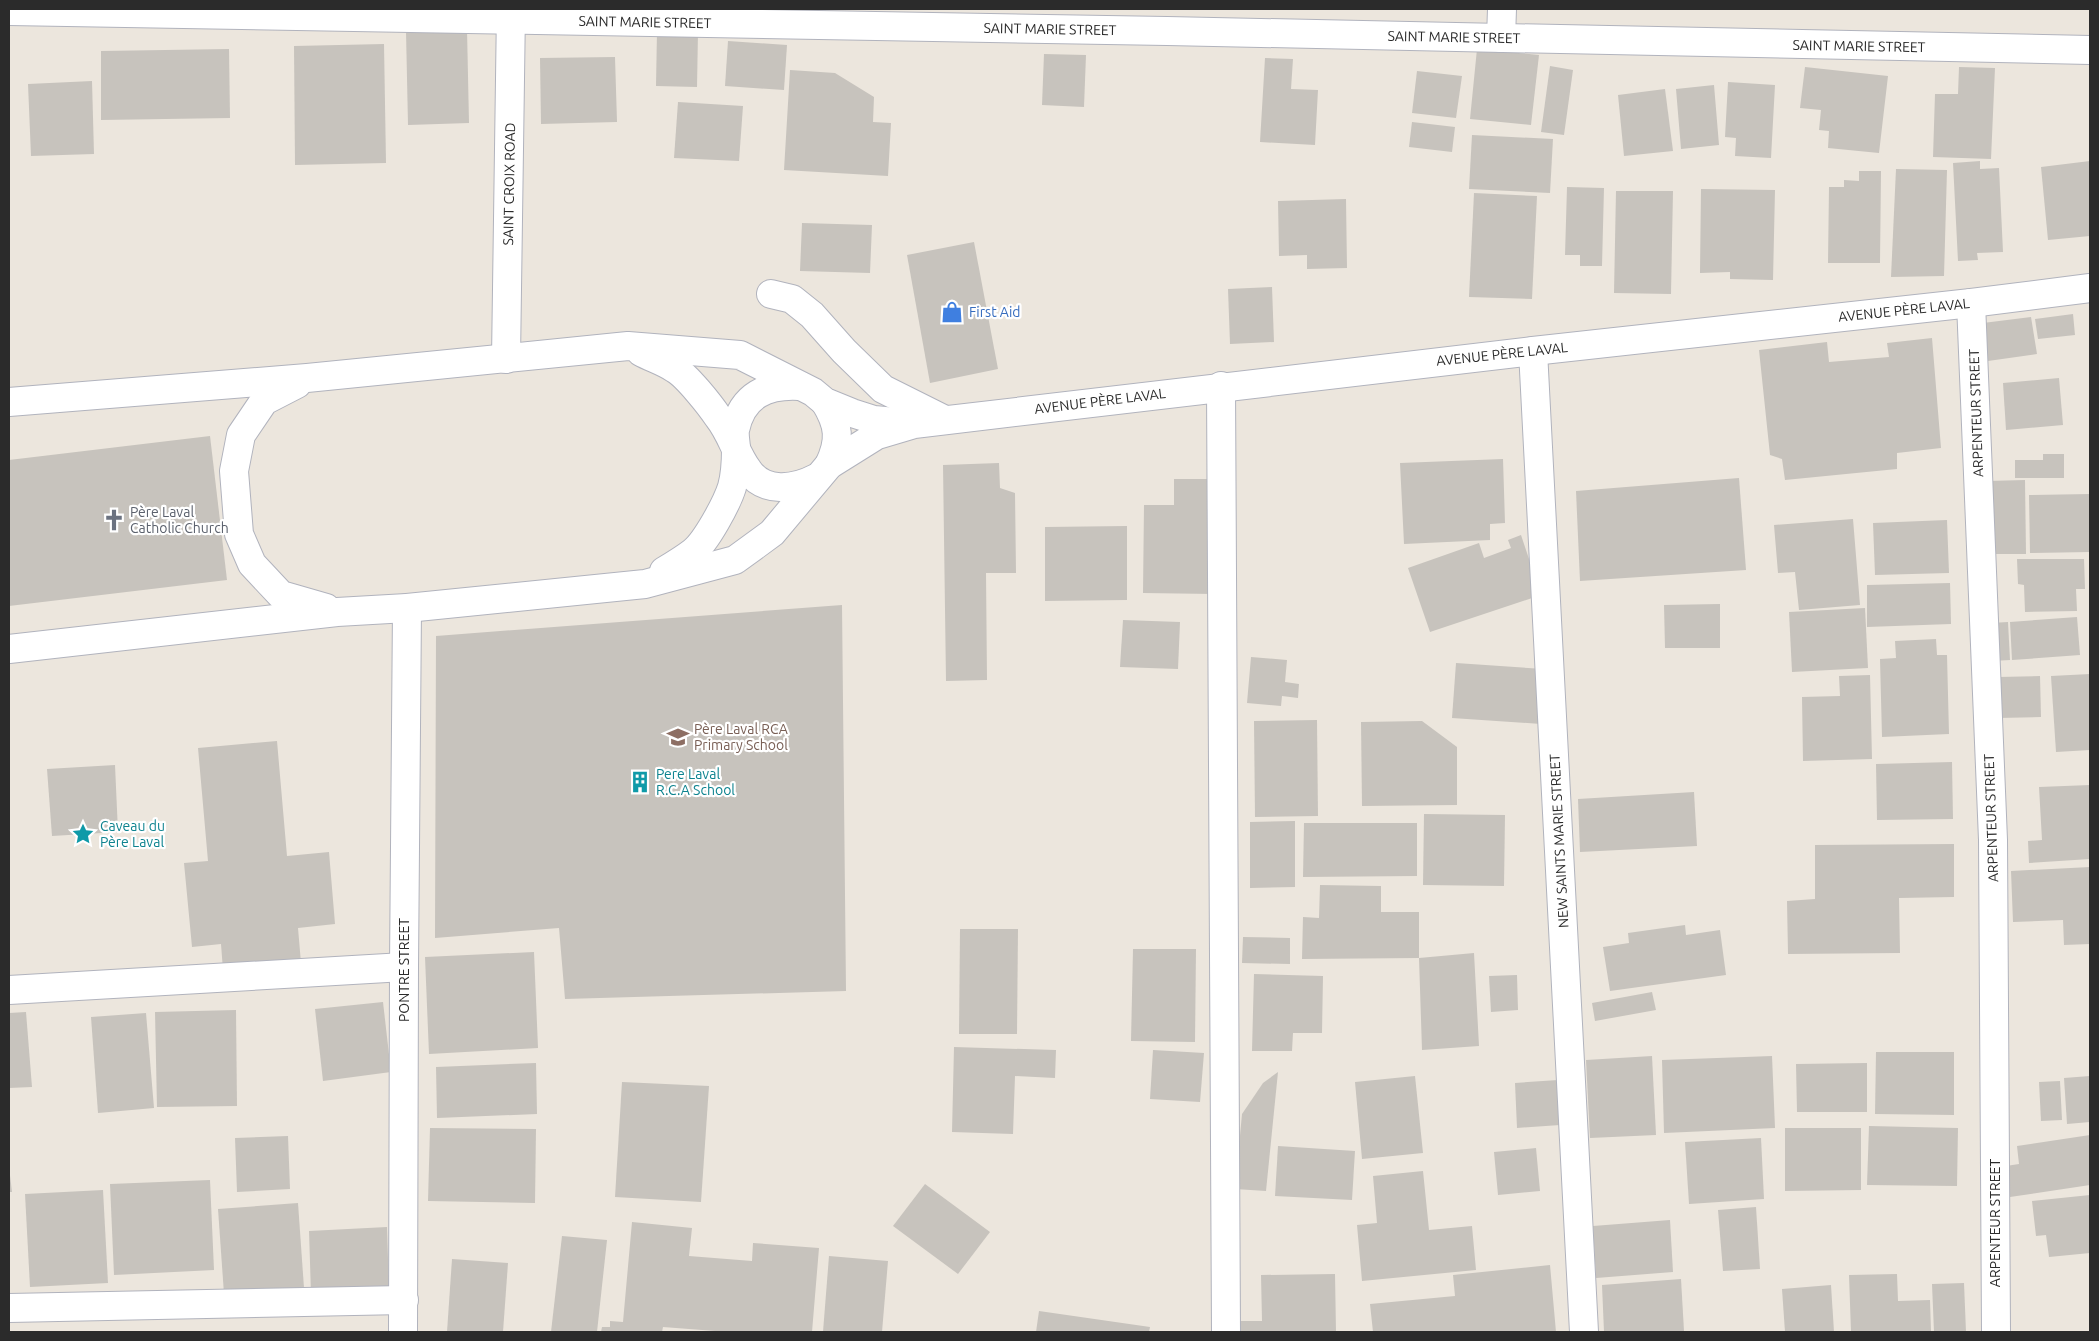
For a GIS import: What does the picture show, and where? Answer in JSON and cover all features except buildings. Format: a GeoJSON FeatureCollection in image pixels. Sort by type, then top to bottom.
{"type":"FeatureCollection","features":[{"type":"Feature","properties":{"kind":"street"},"geometry":{"type":"LineString","coordinates":[[1501,38],[1502,9]]}},
{"type":"Feature","properties":{"kind":"street","name":"SAINT MARIE STREET"},"geometry":{"type":"LineString","coordinates":[[9,11],[512,14],[2090,50]]}},
{"type":"Feature","properties":{"kind":"street","name":"SAINT CROIX ROAD"},"geometry":{"type":"LineString","coordinates":[[506,359],[512,14]]}},
{"type":"Feature","properties":{"kind":"street","name":"AVENUE PÈRE LAVAL"},"geometry":{"type":"LineString","coordinates":[[914,424],[1221,386],[1971,303],[2090,288]]}},
{"type":"Feature","properties":{"kind":"street"},"geometry":{"type":"LineString","coordinates":[[771,294],[792,299],[812,315],[883,390],[945,420]]}},
{"type":"Feature","properties":{"kind":"street","name":"ARPENTEUR STREET"},"geometry":{"type":"LineString","coordinates":[[1971,303],[1993,840],[1996,1332]]}},
{"type":"Feature","properties":{"kind":"street"},"geometry":{"type":"LineString","coordinates":[[628,346],[677,370],[720,418],[748,472],[760,481],[774,487],[788,488],[803,485],[877,435],[914,424]]}},
{"type":"Feature","properties":{"kind":"street"},"geometry":{"type":"LineString","coordinates":[[9,402],[307,378],[628,346],[740,355],[813,392],[825,402],[834,416],[838,433],[836,449],[823,471],[772,533],[735,560],[645,584],[407,608],[337,612],[9,649]]}},
{"type":"Feature","properties":{"kind":"street","name":"NEW SAINTS MARIE STREET"},"geometry":{"type":"LineString","coordinates":[[1533,350],[1584,1332]]}},
{"type":"Feature","properties":{"kind":"street"},"geometry":{"type":"LineString","coordinates":[[307,378],[264,401],[241,435],[234,471],[239,534],[252,564],[281,594],[337,612]]}},
{"type":"Feature","properties":{"kind":"street"},"geometry":{"type":"LineString","coordinates":[[645,584],[694,551],[718,517],[732,486],[736,449],[734,432],[740,414],[750,399],[764,390],[782,385],[800,386]]}},
{"type":"Feature","properties":{"kind":"street"},"geometry":{"type":"LineString","coordinates":[[1221,386],[1226,1332]]}},
{"type":"Feature","properties":{"kind":"street"},"geometry":{"type":"LineString","coordinates":[[825,402],[874,420],[914,424]]}},
{"type":"Feature","properties":{"kind":"street","name":"PONTRE STREET"},"geometry":{"type":"LineString","coordinates":[[403,1332],[407,608]]}},
{"type":"Feature","properties":{"kind":"street"},"geometry":{"type":"LineString","coordinates":[[9,990],[404,968]]}},
{"type":"Feature","properties":{"kind":"street"},"geometry":{"type":"LineString","coordinates":[[9,1308],[404,1300]]}},
{"type":"Feature","properties":{"kind":"place","name":"First Aid"},"geometry":{"type":"Point","coordinates":[952,312]}},
{"type":"Feature","properties":{"kind":"place","name":"Père Laval Catholic Church"},"geometry":{"type":"Point","coordinates":[114,520]}},
{"type":"Feature","properties":{"kind":"place","name":"Père Laval RCA Primary School"},"geometry":{"type":"Point","coordinates":[678,737]}},
{"type":"Feature","properties":{"kind":"place","name":"Pere Laval R.C.A School"},"geometry":{"type":"Point","coordinates":[640,782]}},
{"type":"Feature","properties":{"kind":"place","name":"Caveau du Père Laval"},"geometry":{"type":"Point","coordinates":[83,834]}}]}
